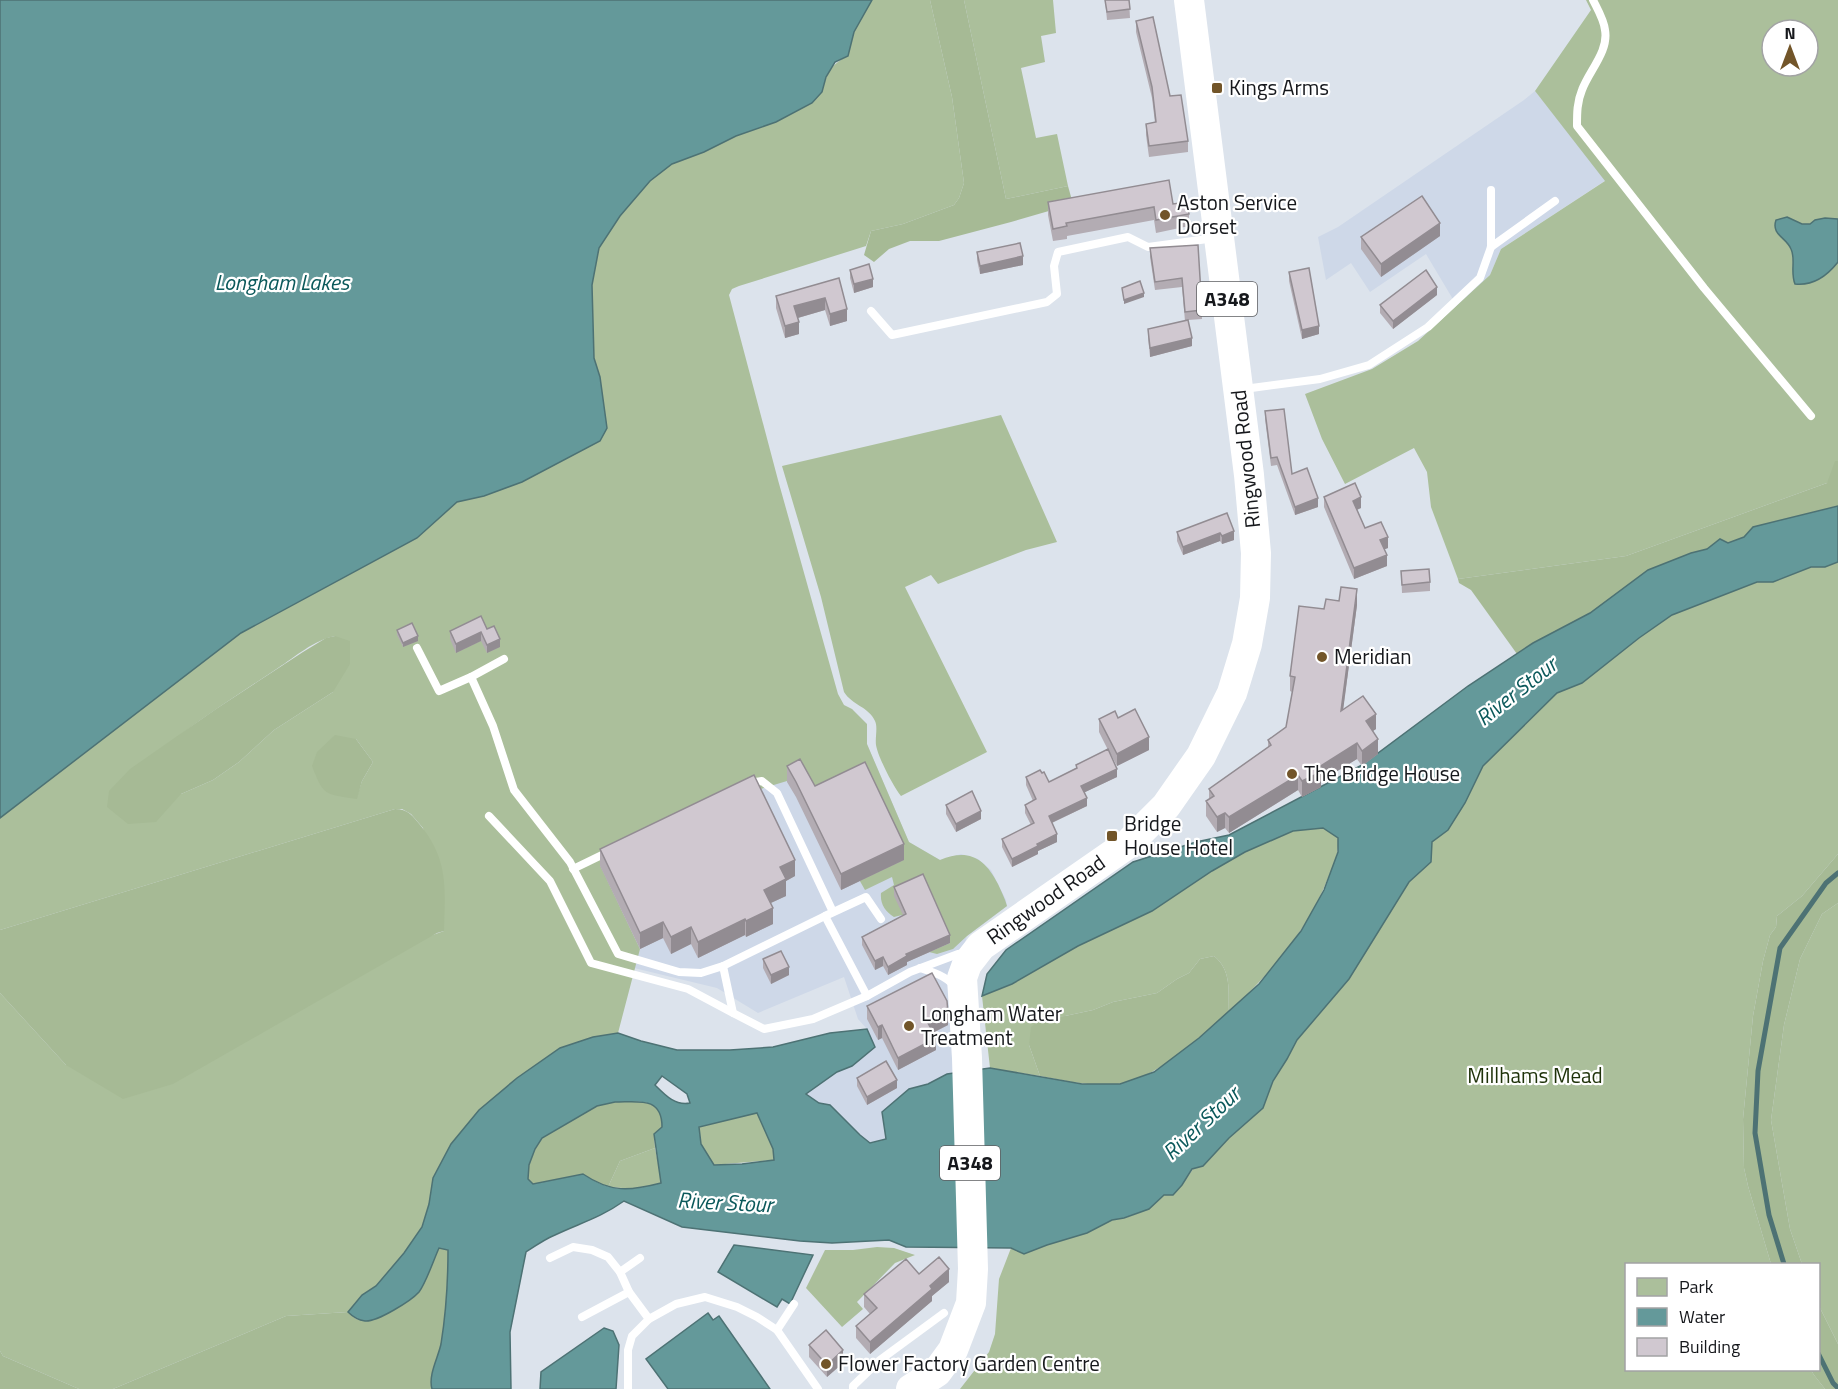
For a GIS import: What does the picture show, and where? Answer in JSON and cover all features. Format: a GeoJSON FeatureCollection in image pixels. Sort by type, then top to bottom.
{"type":"FeatureCollection","features":[{"type":"Feature","properties":{"kind":"highway","name":"Ringwood Road"},"geometry":{"type":"LineString","coordinates":[[910,1389],[937,1372],[953,1350],[971,1303],[973,1269],[967,1058],[962,978],[967,964],[981,946],[1129,843],[1166,806],[1201,756],[1227,703],[1247,644],[1255,598],[1256,553],[1249,479],[1189,0]]}},
{"type":"Feature","properties":{"kind":"lane"},"geometry":{"type":"LineString","coordinates":[[1593,0],[1606,32],[1604,48],[1582,89],[1577,107],[1577,126],[1704,288],[1811,416]]}},
{"type":"Feature","properties":{"kind":"lane"},"geometry":{"type":"LineString","coordinates":[[1238,390],[1320,379],[1369,365],[1428,327],[1480,278],[1491,247],[1491,190]]}},
{"type":"Feature","properties":{"kind":"lane"},"geometry":{"type":"LineString","coordinates":[[1491,247],[1555,201]]}},
{"type":"Feature","properties":{"kind":"lane"},"geometry":{"type":"LineString","coordinates":[[871,311],[892,335],[925,328],[1047,302],[1057,294],[1054,266],[1058,252],[1128,237],[1148,247],[1219,237]]}},
{"type":"Feature","properties":{"kind":"lane"},"geometry":{"type":"LineString","coordinates":[[417,648],[440,691],[504,659]]}},
{"type":"Feature","properties":{"kind":"lane"},"geometry":{"type":"LineString","coordinates":[[471,677],[493,726],[514,790],[570,861],[618,954],[679,972],[701,973],[723,966],[866,897],[881,919]]}},
{"type":"Feature","properties":{"kind":"lane"},"geometry":{"type":"LineString","coordinates":[[741,786],[752,781],[762,782],[777,793],[867,996]]}},
{"type":"Feature","properties":{"kind":"lane"},"geometry":{"type":"LineString","coordinates":[[489,816],[550,881],[591,963],[688,988],[764,1029],[813,1019],[867,996],[910,972],[958,954],[975,953]]}},
{"type":"Feature","properties":{"kind":"lane"},"geometry":{"type":"LineString","coordinates":[[573,869],[615,848]]}},
{"type":"Feature","properties":{"kind":"lane"},"geometry":{"type":"LineString","coordinates":[[723,966],[734,1013]]}},
{"type":"Feature","properties":{"kind":"lane"},"geometry":{"type":"LineString","coordinates":[[920,968],[935,972],[950,981],[963,995]]}},
{"type":"Feature","properties":{"kind":"lane"},"geometry":{"type":"LineString","coordinates":[[550,1257],[573,1247],[592,1250],[608,1257],[649,1319]]}},
{"type":"Feature","properties":{"kind":"lane"},"geometry":{"type":"LineString","coordinates":[[620,1272],[640,1257]]}},
{"type":"Feature","properties":{"kind":"lane"},"geometry":{"type":"LineString","coordinates":[[582,1317],[629,1292]]}},
{"type":"Feature","properties":{"kind":"lane"},"geometry":{"type":"LineString","coordinates":[[628,1389],[628,1350],[632,1336],[649,1319],[676,1304],[705,1297],[737,1307],[777,1330],[818,1389]]}},
{"type":"Feature","properties":{"kind":"lane"},"geometry":{"type":"LineString","coordinates":[[777,1330],[794,1304]]}},
{"type":"Feature","properties":{"kind":"lane"},"geometry":{"type":"LineString","coordinates":[[854,1389],[853,1386],[880,1360],[944,1313]]}},
{"type":"Feature","properties":{"kind":"shaded area"},"geometry":{"type":"Polygon","coordinates":[[[930,0],[964,0],[1006,199],[1068,186],[1073,204],[939,241],[910,241],[889,249],[874,262],[864,255],[871,231],[903,224],[954,205],[964,183],[952,97],[930,0]]]}},
{"type":"Feature","properties":{"kind":"shaded area"},"geometry":{"type":"Polygon","coordinates":[[[1535,91],[1606,180],[1501,249],[1490,275],[1457,306],[1426,254],[1370,292],[1351,263],[1326,280],[1318,237],[1338,227],[1535,91]]]}},
{"type":"Feature","properties":{"kind":"shaded area"},"geometry":{"type":"Polygon","coordinates":[[[1835,461],[1838,461],[1838,506],[1753,527],[1744,537],[1728,543],[1720,539],[1707,549],[1691,553],[1517,654],[1471,590],[1459,583],[1458,579],[1626,556],[1827,483],[1835,461]]]}},
{"type":"Feature","properties":{"kind":"shaded area"},"geometry":{"type":"Polygon","coordinates":[[[335,636],[350,641],[350,664],[333,692],[274,730],[239,762],[213,780],[181,794],[156,822],[128,824],[107,807],[109,791],[130,769],[303,652],[326,638],[335,636]]]}},
{"type":"Feature","properties":{"kind":"shaded area"},"geometry":{"type":"Polygon","coordinates":[[[852,709],[867,724],[867,744],[909,842],[940,860],[961,854],[978,859],[991,870],[1007,906],[967,936],[957,969],[961,1072],[947,1074],[928,1084],[908,1089],[882,1112],[886,1139],[870,1143],[830,1105],[819,1103],[806,1094],[837,1072],[852,1066],[875,1047],[867,1029],[858,1019],[844,977],[758,1013],[717,988],[605,961],[560,873],[852,709]]]}},
{"type":"Feature","properties":{"kind":"shaded area"},"geometry":{"type":"Polygon","coordinates":[[[335,735],[356,739],[373,762],[362,781],[357,799],[327,792],[320,784],[312,766],[317,752],[335,735]]]}},
{"type":"Feature","properties":{"kind":"shaded area"},"geometry":{"type":"Polygon","coordinates":[[[395,809],[403,810],[413,816],[437,851],[445,889],[444,931],[173,1084],[123,1099],[66,1065],[0,993],[0,930],[395,809]]]}},
{"type":"Feature","properties":{"kind":"shaded area"},"geometry":{"type":"Polygon","coordinates":[[[1838,854],[1838,903],[1822,914],[1800,959],[1784,1025],[1771,1120],[1790,1229],[1802,1263],[1771,1263],[1744,1168],[1743,1119],[1753,1016],[1763,961],[1770,935],[1776,927],[1777,916],[1802,896],[1838,854]]]}},
{"type":"Feature","properties":{"kind":"shaded area"},"geometry":{"type":"Polygon","coordinates":[[[1214,956],[1224,968],[1226,975],[1229,989],[1229,1012],[1177,1056],[1147,1075],[1118,1084],[1069,1082],[1040,1076],[1029,1045],[1031,1027],[1044,1017],[1065,1016],[1093,1010],[1113,1002],[1157,993],[1189,973],[1200,959],[1214,956]]]}},
{"type":"Feature","properties":{"kind":"shaded area"},"geometry":{"type":"Polygon","coordinates":[[[615,1102],[647,1103],[658,1110],[662,1127],[654,1134],[655,1148],[620,1161],[608,1187],[583,1174],[533,1184],[528,1179],[529,1165],[542,1138],[597,1106],[615,1102]]]}},
{"type":"Feature","properties":{"kind":"shaded area"},"geometry":{"type":"Polygon","coordinates":[[[439,1247],[448,1250],[447,1286],[443,1332],[432,1372],[432,1389],[113,1389],[286,1316],[348,1312],[356,1319],[367,1321],[384,1315],[419,1291],[439,1247]]]}},
{"type":"Feature","properties":{"kind":"shaded area"},"geometry":{"type":"Polygon","coordinates":[[[1820,1308],[1838,1344],[1838,1389],[1825,1389],[1812,1371],[1820,1371],[1820,1308]]]}},
{"type":"Feature","properties":{"kind":"shaded area"},"geometry":{"type":"Polygon","coordinates":[[[0,1351],[3,1356],[79,1389],[0,1389],[0,1351]]]}},
{"type":"Feature","properties":{"kind":"green space"},"geometry":{"type":"Polygon","coordinates":[[[872,0],[930,0],[952,97],[964,183],[959,198],[954,205],[903,224],[871,231],[866,246],[739,286],[732,289],[729,295],[838,694],[844,705],[852,709],[867,724],[867,744],[909,842],[940,860],[959,855],[975,858],[993,875],[1007,906],[953,949],[937,954],[929,952],[950,943],[906,922],[902,915],[894,917],[886,910],[881,901],[881,893],[894,885],[892,877],[865,890],[815,802],[787,781],[754,791],[600,865],[640,949],[618,1033],[593,1037],[451,1144],[433,1178],[422,1227],[376,1286],[362,1295],[348,1312],[286,1316],[113,1389],[79,1389],[3,1356],[0,1351],[0,993],[66,1065],[444,931],[423,828],[411,814],[402,809],[395,809],[0,930],[0,818],[241,633],[417,538],[457,502],[484,496],[600,377],[594,358],[592,285],[599,248],[620,216],[649,181],[672,164],[704,152],[822,92],[830,70],[848,56],[854,32],[872,0]],[[335,636],[305,649],[180,735],[181,794],[213,780],[239,762],[274,730],[333,692],[335,636]],[[356,739],[356,799],[362,781],[373,762],[356,739]]]}},
{"type":"Feature","properties":{"kind":"green space"},"geometry":{"type":"Polygon","coordinates":[[[964,0],[1053,0],[1056,33],[1041,36],[1045,62],[1021,68],[1036,138],[1057,134],[1068,186],[1006,199],[964,0]]]}},
{"type":"Feature","properties":{"kind":"green space"},"geometry":{"type":"Polygon","coordinates":[[[1586,0],[1838,0],[1838,479],[1626,556],[1458,579],[1431,507],[1427,472],[1414,448],[1345,484],[1322,439],[1305,394],[1372,369],[1418,341],[1490,275],[1501,249],[1605,181],[1535,91],[1591,10],[1586,0]]]}},
{"type":"Feature","properties":{"kind":"green space"},"geometry":{"type":"Polygon","coordinates":[[[1001,415],[1057,542],[1026,550],[938,584],[931,575],[905,587],[987,752],[901,796],[877,750],[875,721],[869,712],[851,700],[844,692],[821,597],[782,466],[1001,415]]]}},
{"type":"Feature","properties":{"kind":"green space","name":"Millhams Mead"},"geometry":{"type":"Polygon","coordinates":[[[1838,562],[1838,854],[1802,896],[1777,916],[1776,927],[1770,935],[1753,1016],[1743,1119],[1744,1168],[1771,1263],[1625,1263],[1625,1371],[1812,1371],[1825,1389],[960,1389],[989,1352],[995,1334],[999,1279],[1011,1248],[1024,1254],[1087,1233],[1112,1220],[1149,1209],[1164,1195],[1182,1185],[1193,1169],[1203,1166],[1229,1138],[1263,1108],[1273,1081],[1297,1040],[1349,979],[1409,882],[1431,862],[1432,842],[1448,829],[1465,803],[1483,766],[1557,693],[1582,683],[1672,615],[1757,582],[1773,582],[1811,567],[1825,567],[1838,562]]]}},
{"type":"Feature","properties":{"kind":"green space"},"geometry":{"type":"Polygon","coordinates":[[[1324,828],[1338,838],[1338,849],[1320,897],[1299,933],[1273,967],[1229,1012],[1228,981],[1224,968],[1214,956],[1200,959],[1189,973],[1157,993],[1113,1002],[1093,1010],[1065,1016],[1043,1017],[1029,1045],[1040,1076],[990,1068],[982,996],[1012,984],[1078,946],[1152,911],[1245,852],[1293,831],[1324,828]]]}},
{"type":"Feature","properties":{"kind":"green space"},"geometry":{"type":"Polygon","coordinates":[[[1838,903],[1838,1344],[1820,1308],[1820,1263],[1802,1263],[1790,1229],[1771,1120],[1784,1025],[1800,959],[1822,914],[1838,903]]]}},
{"type":"Feature","properties":{"kind":"green space"},"geometry":{"type":"Polygon","coordinates":[[[757,1112],[773,1149],[774,1160],[713,1165],[701,1144],[699,1127],[757,1112]]]}},
{"type":"Feature","properties":{"kind":"green space"},"geometry":{"type":"Polygon","coordinates":[[[655,1148],[662,1183],[637,1189],[608,1187],[620,1161],[655,1148]]]}},
{"type":"Feature","properties":{"kind":"green space"},"geometry":{"type":"Polygon","coordinates":[[[894,1248],[915,1255],[895,1263],[857,1302],[863,1309],[842,1327],[806,1288],[825,1250],[894,1248]]]}},
{"type":"Feature","properties":{"kind":"water","name":"Longham Lakes"},"geometry":{"type":"Polygon","coordinates":[[[0,0],[872,0],[854,32],[848,56],[835,62],[826,77],[822,92],[812,103],[776,122],[736,136],[704,152],[672,164],[650,181],[620,216],[599,248],[592,285],[594,358],[600,377],[607,428],[600,441],[522,482],[484,496],[457,502],[417,538],[241,633],[0,818],[0,0]]]}},
{"type":"Feature","properties":{"kind":"water"},"geometry":{"type":"Polygon","coordinates":[[[1787,217],[1802,224],[1810,224],[1815,220],[1825,218],[1838,219],[1838,262],[1829,272],[1814,282],[1795,284],[1792,253],[1789,245],[1777,233],[1775,225],[1776,220],[1787,217]]]}},
{"type":"Feature","properties":{"kind":"water","name":"River Stour"},"geometry":{"type":"Polygon","coordinates":[[[1838,506],[1838,562],[1825,567],[1811,567],[1773,582],[1757,582],[1672,615],[1582,683],[1557,693],[1483,766],[1465,803],[1448,830],[1432,842],[1431,862],[1409,882],[1349,979],[1297,1040],[1273,1081],[1263,1108],[1229,1138],[1203,1166],[1192,1169],[1173,1195],[1164,1195],[1149,1209],[1112,1220],[1087,1233],[1024,1254],[1011,1248],[906,1247],[889,1240],[832,1243],[800,1241],[682,1227],[624,1201],[598,1216],[548,1238],[526,1252],[510,1332],[511,1389],[432,1389],[432,1372],[441,1344],[444,1321],[448,1250],[439,1248],[422,1288],[402,1305],[385,1315],[365,1321],[353,1317],[348,1312],[362,1295],[376,1286],[422,1227],[433,1178],[451,1144],[479,1110],[517,1078],[560,1048],[593,1037],[618,1033],[677,1050],[730,1050],[773,1047],[830,1033],[867,1029],[875,1047],[852,1066],[837,1072],[806,1094],[819,1103],[830,1105],[870,1143],[886,1139],[882,1112],[909,1089],[928,1084],[947,1074],[990,1068],[1082,1084],[1120,1084],[1154,1072],[1199,1038],[1259,984],[1301,931],[1324,890],[1338,852],[1338,838],[1323,828],[1293,831],[1245,852],[1152,911],[1078,946],[1012,984],[982,996],[987,974],[1006,950],[1133,862],[1196,842],[1229,835],[1362,765],[1468,686],[1533,643],[1590,613],[1648,570],[1707,549],[1720,539],[1728,543],[1744,537],[1753,527],[1838,506]],[[662,1076],[655,1085],[671,1099],[680,1103],[690,1103],[687,1094],[662,1076]],[[615,1102],[597,1106],[542,1138],[529,1165],[528,1179],[533,1184],[583,1174],[603,1185],[621,1189],[640,1188],[661,1183],[654,1134],[662,1127],[658,1110],[653,1105],[640,1102],[615,1102]],[[757,1113],[699,1127],[701,1144],[714,1165],[774,1160],[773,1149],[757,1113]]]}},
{"type":"Feature","properties":{"kind":"water"},"geometry":{"type":"Polygon","coordinates":[[[734,1245],[813,1255],[790,1304],[782,1299],[777,1307],[718,1272],[734,1245]]]}},
{"type":"Feature","properties":{"kind":"water"},"geometry":{"type":"Polygon","coordinates":[[[708,1313],[713,1320],[719,1316],[770,1389],[668,1389],[646,1359],[708,1313]]]}},
{"type":"Feature","properties":{"kind":"water"},"geometry":{"type":"Polygon","coordinates":[[[604,1328],[613,1331],[619,1345],[616,1389],[540,1389],[541,1372],[604,1328]]]}},
{"type":"Feature","properties":{"kind":"building"},"geometry":{"type":"Polygon","coordinates":[[[1105,0],[1129,0],[1130,9],[1107,12],[1105,0]]]}},
{"type":"Feature","properties":{"kind":"building"},"geometry":{"type":"Polygon","coordinates":[[[1153,17],[1170,96],[1181,95],[1188,141],[1149,146],[1146,124],[1156,122],[1152,87],[1136,21],[1153,17]]]}},
{"type":"Feature","properties":{"kind":"building"},"geometry":{"type":"Polygon","coordinates":[[[1169,180],[1173,204],[1187,202],[1189,214],[1156,220],[1154,207],[1066,223],[1067,226],[1053,229],[1048,202],[1169,180]]]}},
{"type":"Feature","properties":{"kind":"building"},"geometry":{"type":"Polygon","coordinates":[[[1422,196],[1440,223],[1381,264],[1361,237],[1422,196]]]}},
{"type":"Feature","properties":{"kind":"building"},"geometry":{"type":"Polygon","coordinates":[[[1020,243],[1023,256],[980,266],[977,252],[1020,243]]]}},
{"type":"Feature","properties":{"kind":"building"},"geometry":{"type":"Polygon","coordinates":[[[1198,245],[1202,310],[1185,312],[1182,278],[1155,282],[1150,248],[1198,245]]]}},
{"type":"Feature","properties":{"kind":"building"},"geometry":{"type":"Polygon","coordinates":[[[869,264],[873,279],[854,284],[850,270],[869,264]]]}},
{"type":"Feature","properties":{"kind":"building"},"geometry":{"type":"Polygon","coordinates":[[[1309,268],[1319,326],[1302,330],[1289,272],[1309,268]]]}},
{"type":"Feature","properties":{"kind":"building"},"geometry":{"type":"Polygon","coordinates":[[[1426,270],[1437,287],[1393,321],[1380,305],[1426,270]]]}},
{"type":"Feature","properties":{"kind":"building"},"geometry":{"type":"Polygon","coordinates":[[[839,278],[847,309],[830,314],[825,298],[794,306],[799,322],[785,326],[776,296],[839,278]]]}},
{"type":"Feature","properties":{"kind":"building"},"geometry":{"type":"Polygon","coordinates":[[[1140,281],[1144,293],[1124,300],[1122,288],[1140,281]]]}},
{"type":"Feature","properties":{"kind":"building"},"geometry":{"type":"Polygon","coordinates":[[[1188,320],[1192,338],[1150,348],[1148,329],[1188,320]]]}},
{"type":"Feature","properties":{"kind":"building"},"geometry":{"type":"Polygon","coordinates":[[[1284,409],[1292,474],[1307,468],[1318,498],[1295,507],[1277,457],[1271,458],[1265,411],[1284,409]]]}},
{"type":"Feature","properties":{"kind":"building"},"geometry":{"type":"Polygon","coordinates":[[[1355,483],[1361,497],[1353,501],[1365,528],[1381,522],[1388,537],[1380,540],[1387,555],[1354,568],[1324,497],[1355,483]]]}},
{"type":"Feature","properties":{"kind":"building"},"geometry":{"type":"Polygon","coordinates":[[[1227,513],[1234,531],[1222,536],[1220,533],[1183,547],[1177,532],[1227,513]]]}},
{"type":"Feature","properties":{"kind":"building"},"geometry":{"type":"Polygon","coordinates":[[[1429,569],[1430,582],[1402,585],[1401,571],[1429,569]]]}},
{"type":"Feature","properties":{"kind":"building"},"geometry":{"type":"Polygon","coordinates":[[[1341,587],[1357,589],[1341,711],[1363,696],[1376,714],[1366,721],[1378,739],[1362,751],[1357,743],[1319,767],[1321,772],[1302,781],[1298,775],[1229,817],[1225,813],[1217,817],[1206,801],[1214,796],[1209,789],[1271,745],[1268,740],[1286,727],[1295,677],[1290,676],[1299,606],[1324,609],[1326,599],[1339,601],[1341,587]]]}},
{"type":"Feature","properties":{"kind":"building"},"geometry":{"type":"Polygon","coordinates":[[[481,616],[487,629],[494,626],[500,639],[487,645],[481,632],[456,644],[450,631],[481,616]]]}},
{"type":"Feature","properties":{"kind":"building"},"geometry":{"type":"Polygon","coordinates":[[[412,623],[418,636],[403,643],[397,630],[412,623]]]}},
{"type":"Feature","properties":{"kind":"building"},"geometry":{"type":"Polygon","coordinates":[[[1135,709],[1149,737],[1117,754],[1099,719],[1115,711],[1118,718],[1135,709]]]}},
{"type":"Feature","properties":{"kind":"building"},"geometry":{"type":"Polygon","coordinates":[[[1108,749],[1117,769],[1081,786],[1087,798],[1049,816],[1057,834],[1012,859],[1002,839],[1034,823],[1025,805],[1036,799],[1026,777],[1040,770],[1044,772],[1049,782],[1108,749]]]}},
{"type":"Feature","properties":{"kind":"building"},"geometry":{"type":"Polygon","coordinates":[[[800,759],[815,786],[865,762],[904,844],[841,874],[787,766],[800,759]]]}},
{"type":"Feature","properties":{"kind":"building"},"geometry":{"type":"Polygon","coordinates":[[[754,775],[795,860],[780,867],[786,879],[764,890],[773,908],[698,942],[691,927],[671,937],[663,922],[640,933],[600,849],[754,775]]]}},
{"type":"Feature","properties":{"kind":"building"},"geometry":{"type":"Polygon","coordinates":[[[972,791],[981,811],[956,824],[946,805],[972,791]]]}},
{"type":"Feature","properties":{"kind":"building"},"geometry":{"type":"Polygon","coordinates":[[[923,874],[950,935],[906,954],[907,956],[888,967],[883,957],[875,961],[862,937],[906,914],[894,887],[923,874]]]}},
{"type":"Feature","properties":{"kind":"building"},"geometry":{"type":"Polygon","coordinates":[[[781,951],[789,967],[771,975],[763,959],[781,951]]]}},
{"type":"Feature","properties":{"kind":"building","name":"Longham Water Treatment"},"geometry":{"type":"Polygon","coordinates":[[[932,973],[947,1001],[948,1013],[928,1023],[936,1038],[898,1058],[882,1025],[878,1027],[867,1006],[932,973]]]}},
{"type":"Feature","properties":{"kind":"building"},"geometry":{"type":"Polygon","coordinates":[[[886,1061],[897,1080],[867,1097],[857,1078],[886,1061]]]}},
{"type":"Feature","properties":{"kind":"building"},"geometry":{"type":"Polygon","coordinates":[[[939,1257],[949,1269],[930,1286],[932,1289],[870,1342],[856,1326],[877,1308],[864,1294],[906,1259],[919,1274],[939,1257]]]}},
{"type":"Feature","properties":{"kind":"building"},"geometry":{"type":"Polygon","coordinates":[[[826,1330],[843,1350],[827,1365],[809,1345],[826,1330]]]}},
{"type":"Feature","properties":{"kind":"waterway"},"geometry":{"type":"LineString","coordinates":[[1784,1263],[1769,1215],[1755,1133],[1758,1071],[1780,948],[1826,883],[1838,873]]}},
{"type":"Feature","properties":{"kind":"waterway"},"geometry":{"type":"LineString","coordinates":[[1820,1357],[1833,1383],[1838,1388]]}},
{"type":"Feature","properties":{"kind":"place","name":"Kings Arms"},"geometry":{"type":"Point","coordinates":[1217,88]}},
{"type":"Feature","properties":{"kind":"place","name":"Aston Service Dorset"},"geometry":{"type":"Point","coordinates":[1165,215]}},
{"type":"Feature","properties":{"kind":"place","name":"Meridian"},"geometry":{"type":"Point","coordinates":[1322,657]}},
{"type":"Feature","properties":{"kind":"place","name":"The Bridge House"},"geometry":{"type":"Point","coordinates":[1292,774]}},
{"type":"Feature","properties":{"kind":"place","name":"Bridge House Hotel"},"geometry":{"type":"Point","coordinates":[1112,836]}},
{"type":"Feature","properties":{"kind":"place","name":"Longham Water Treatment"},"geometry":{"type":"Point","coordinates":[909,1026]}},
{"type":"Feature","properties":{"kind":"place","name":"Flower Factory Garden Centre"},"geometry":{"type":"Point","coordinates":[826,1364]}}]}
